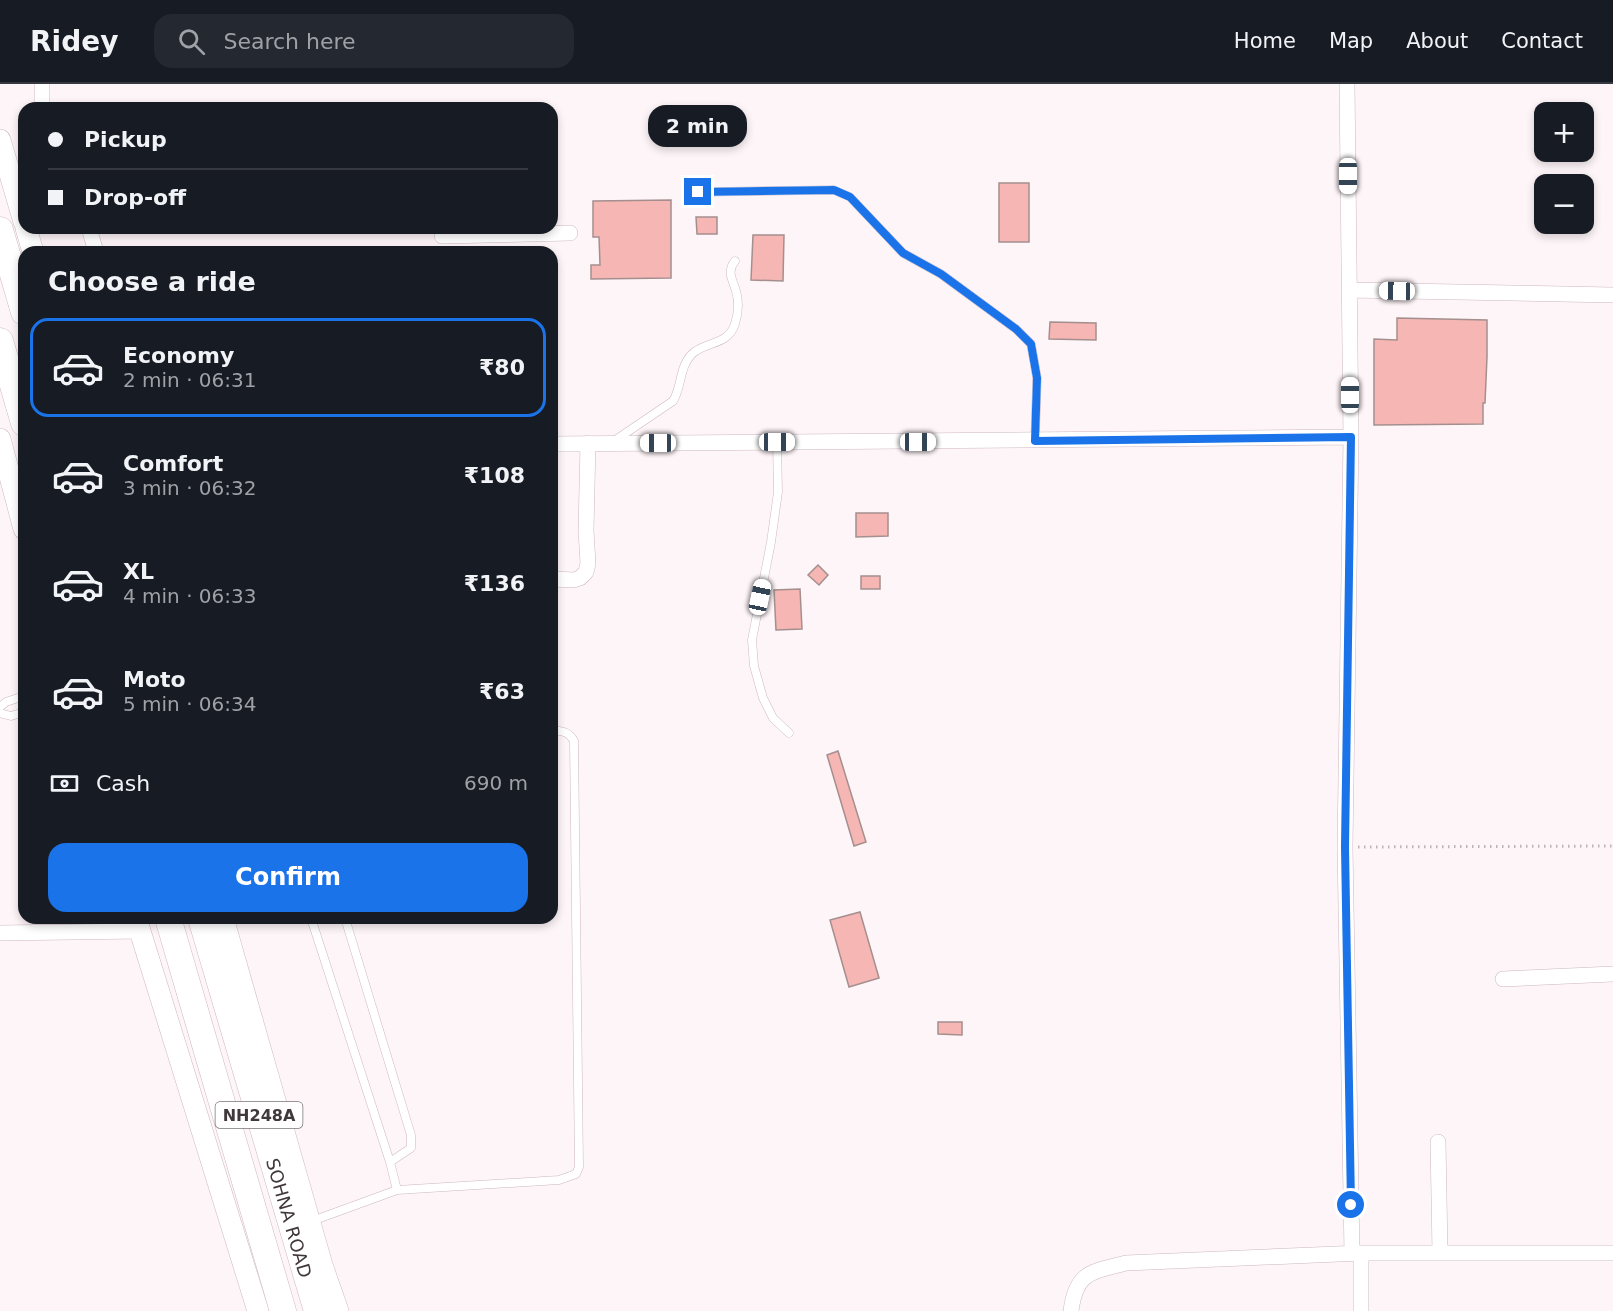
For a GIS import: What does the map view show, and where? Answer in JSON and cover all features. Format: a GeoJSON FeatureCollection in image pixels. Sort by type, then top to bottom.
{"type":"FeatureCollection","features":[{"type":"Feature","properties":{"kind":"highway"},"geometry":{"type":"LineString","coordinates":[[0,230],[18,292]]}},
{"type":"Feature","properties":{"kind":"highway"},"geometry":{"type":"LineString","coordinates":[[0,341],[18,402]]}},
{"type":"Feature","properties":{"kind":"highway","name":"SOHNA ROAD"},"geometry":{"type":"LineString","coordinates":[[170,924],[283,1311]]}},
{"type":"Feature","properties":{"kind":"highway","name":"SOHNA ROAD"},"geometry":{"type":"LineString","coordinates":[[203,924],[317,1311]]}},
{"type":"Feature","properties":{"kind":"main road"},"geometry":{"type":"LineString","coordinates":[[0,140],[18,202]]}},
{"type":"Feature","properties":{"kind":"main road"},"geometry":{"type":"LineString","coordinates":[[1,446],[18,507]]}},
{"type":"Feature","properties":{"kind":"main road"},"geometry":{"type":"LineString","coordinates":[[138,924],[258,1311]]}},
{"type":"Feature","properties":{"kind":"main road"},"geometry":{"type":"LineString","coordinates":[[225,924],[310,1222],[338,1311]]}},
{"type":"Feature","properties":{"kind":"street"},"geometry":{"type":"LineString","coordinates":[[42,84],[42,102]]}},
{"type":"Feature","properties":{"kind":"street"},"geometry":{"type":"LineString","coordinates":[[1347,84],[1351,437],[1345,847],[1357,1253],[1361,1311]]}},
{"type":"Feature","properties":{"kind":"street"},"geometry":{"type":"LineString","coordinates":[[558,233],[570,233]]}},
{"type":"Feature","properties":{"kind":"street"},"geometry":{"type":"LineString","coordinates":[[1349,290],[1613,295]]}},
{"type":"Feature","properties":{"kind":"street"},"geometry":{"type":"LineString","coordinates":[[558,444],[1351,437]]}},
{"type":"Feature","properties":{"kind":"street"},"geometry":{"type":"LineString","coordinates":[[558,579],[580,578],[586,572],[588,563],[586,531],[588,443]]}},
{"type":"Feature","properties":{"kind":"street"},"geometry":{"type":"LineString","coordinates":[[0,933],[138,924]]}},
{"type":"Feature","properties":{"kind":"street"},"geometry":{"type":"LineString","coordinates":[[1503,979],[1613,974]]}},
{"type":"Feature","properties":{"kind":"street"},"geometry":{"type":"LineString","coordinates":[[1438,1142],[1440,1252]]}},
{"type":"Feature","properties":{"kind":"street"},"geometry":{"type":"LineString","coordinates":[[1071,1311],[1073,1297],[1079,1284],[1089,1273],[1126,1263],[1357,1253],[1613,1252]]}},
{"type":"Feature","properties":{"kind":"lane"},"geometry":{"type":"LineString","coordinates":[[698,192],[834,190],[850,197],[903,253],[941,274],[1016,329],[1031,344],[1037,378],[1035,441]]}},
{"type":"Feature","properties":{"kind":"lane"},"geometry":{"type":"LineString","coordinates":[[611,443],[673,401],[677,395],[687,360],[693,352],[718,343],[734,327],[737,315],[736,292],[730,269],[735,261]]}},
{"type":"Feature","properties":{"kind":"lane"},"geometry":{"type":"LineString","coordinates":[[777,442],[778,492],[752,640],[754,666],[763,698],[773,718],[789,734]]}},
{"type":"Feature","properties":{"kind":"lane"},"geometry":{"type":"LineString","coordinates":[[0,707],[18,698]]}},
{"type":"Feature","properties":{"kind":"lane"},"geometry":{"type":"LineString","coordinates":[[0,713],[11,716],[18,714]]}},
{"type":"Feature","properties":{"kind":"lane"},"geometry":{"type":"LineString","coordinates":[[310,1222],[397,1190],[559,1180],[576,1174],[579,1167],[574,741],[565,732],[558,731]]}},
{"type":"Feature","properties":{"kind":"lane"},"geometry":{"type":"LineString","coordinates":[[313,924],[397,1190]]}},
{"type":"Feature","properties":{"kind":"lane"},"geometry":{"type":"LineString","coordinates":[[347,924],[411,1136],[411,1148],[390,1162]]}},
{"type":"Feature","properties":{"kind":"path"},"geometry":{"type":"LineString","coordinates":[[1345,847],[1613,846]]}},
{"type":"Feature","properties":{"kind":"building"},"geometry":{"type":"Polygon","coordinates":[[[999,183],[1029,183],[1029,242],[999,242],[999,183]]]}},
{"type":"Feature","properties":{"kind":"building"},"geometry":{"type":"Polygon","coordinates":[[[671,200],[671,278],[591,279],[591,265],[600,265],[599,237],[593,237],[593,201],[671,200]]]}},
{"type":"Feature","properties":{"kind":"building"},"geometry":{"type":"Polygon","coordinates":[[[696,217],[717,217],[717,234],[697,234],[696,217]]]}},
{"type":"Feature","properties":{"kind":"building"},"geometry":{"type":"Polygon","coordinates":[[[753,235],[784,235],[783,281],[751,280],[753,235]]]}},
{"type":"Feature","properties":{"kind":"building"},"geometry":{"type":"Polygon","coordinates":[[[1397,318],[1487,320],[1483,424],[1374,425],[1374,339],[1397,340],[1397,318]]]}},
{"type":"Feature","properties":{"kind":"building"},"geometry":{"type":"Polygon","coordinates":[[[1050,322],[1096,323],[1096,340],[1049,339],[1050,322]]]}},
{"type":"Feature","properties":{"kind":"building"},"geometry":{"type":"Polygon","coordinates":[[[856,513],[888,513],[888,536],[856,537],[856,513]]]}},
{"type":"Feature","properties":{"kind":"building"},"geometry":{"type":"Polygon","coordinates":[[[818,565],[828,575],[819,585],[808,575],[818,565]]]}},
{"type":"Feature","properties":{"kind":"building"},"geometry":{"type":"Polygon","coordinates":[[[861,576],[880,576],[880,589],[861,589],[861,576]]]}},
{"type":"Feature","properties":{"kind":"building"},"geometry":{"type":"Polygon","coordinates":[[[800,589],[802,629],[776,630],[774,590],[800,589]]]}},
{"type":"Feature","properties":{"kind":"building"},"geometry":{"type":"Polygon","coordinates":[[[838,751],[866,842],[854,846],[827,755],[838,751]]]}},
{"type":"Feature","properties":{"kind":"building"},"geometry":{"type":"Polygon","coordinates":[[[860,912],[879,978],[849,987],[830,920],[860,912]]]}},
{"type":"Feature","properties":{"kind":"building"},"geometry":{"type":"Polygon","coordinates":[[[938,1022],[962,1022],[962,1035],[938,1034],[938,1022]]]}},
{"type":"Feature","properties":{"kind":"route"},"geometry":{"type":"LineString","coordinates":[[698,192],[834,190],[850,197],[903,253],[941,274],[1016,329],[1031,344],[1037,378],[1035,441],[1351,437],[1345,847],[1351,1205]]}}]}
